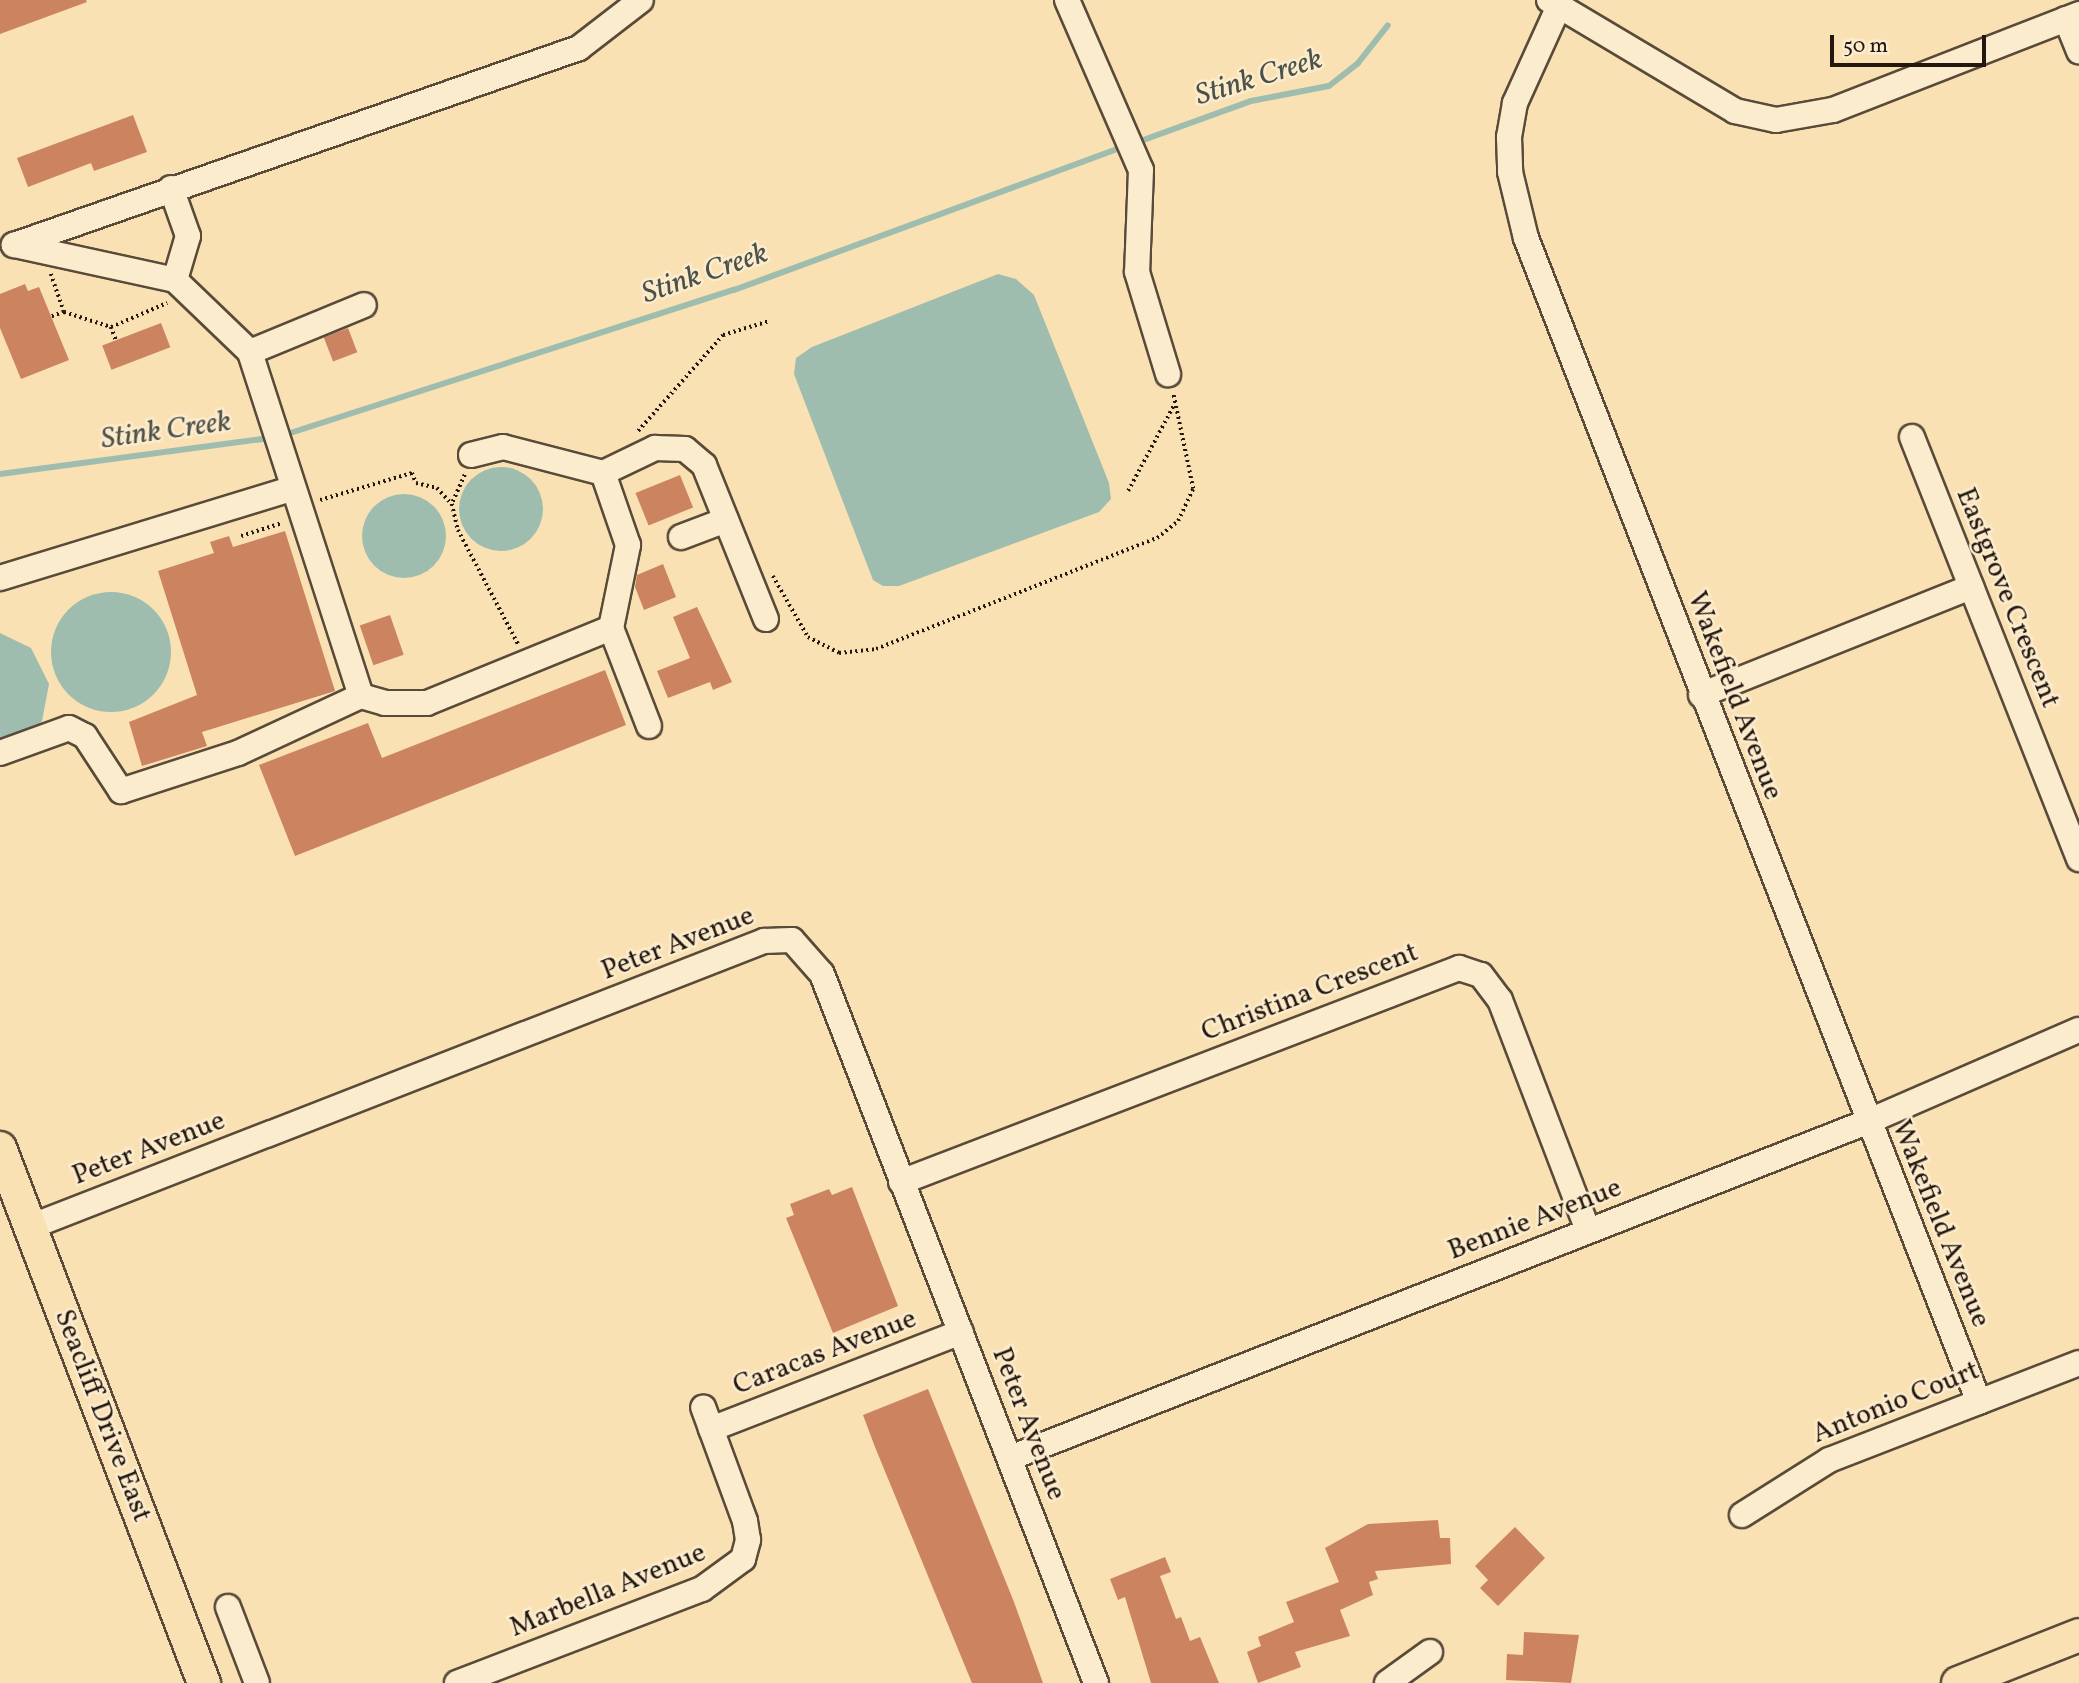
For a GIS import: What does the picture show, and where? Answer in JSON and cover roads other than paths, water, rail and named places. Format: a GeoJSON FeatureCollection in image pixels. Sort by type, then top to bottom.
{"type":"FeatureCollection","features":[{"type":"Feature","properties":{"kind":"main road","name":"Seacliff Drive East"},"geometry":{"type":"LineString","coordinates":[[0,1148],[204,1683]]}},
{"type":"Feature","properties":{"kind":"main road"},"geometry":{"type":"LineString","coordinates":[[1958,1683],[2079,1635]]}},
{"type":"Feature","properties":{"kind":"street"},"geometry":{"type":"LineString","coordinates":[[7,248],[171,188],[579,48],[641,0]]}},
{"type":"Feature","properties":{"kind":"street"},"geometry":{"type":"LineString","coordinates":[[1067,0],[1141,170],[1137,272],[1168,374]]}},
{"type":"Feature","properties":{"kind":"street"},"geometry":{"type":"LineString","coordinates":[[1554,3],[1735,111],[1776,120],[1833,110],[2072,17],[2079,52]]}},
{"type":"Feature","properties":{"kind":"street","name":"Wakefield Avenue"},"geometry":{"type":"LineString","coordinates":[[1554,3],[1515,103],[1510,172],[1526,238],[1867,1122],[1979,1402]]}},
{"type":"Feature","properties":{"kind":"street"},"geometry":{"type":"LineString","coordinates":[[171,188],[188,236],[182,287]]}},
{"type":"Feature","properties":{"kind":"street"},"geometry":{"type":"LineString","coordinates":[[7,248],[43,251],[182,287],[250,352],[361,696]]}},
{"type":"Feature","properties":{"kind":"street"},"geometry":{"type":"LineString","coordinates":[[250,352],[364,305]]}},
{"type":"Feature","properties":{"kind":"street","name":"Eastgrove Crescent"},"geometry":{"type":"LineString","coordinates":[[1912,437],[2079,859]]}},
{"type":"Feature","properties":{"kind":"street"},"geometry":{"type":"LineString","coordinates":[[476,454],[503,447],[603,473],[655,449],[685,449],[704,466],[766,619]]}},
{"type":"Feature","properties":{"kind":"street"},"geometry":{"type":"LineString","coordinates":[[603,473],[628,545],[611,628],[649,726]]}},
{"type":"Feature","properties":{"kind":"street"},"geometry":{"type":"LineString","coordinates":[[0,578],[297,504]]}},
{"type":"Feature","properties":{"kind":"street"},"geometry":{"type":"LineString","coordinates":[[681,537],[726,520]]}},
{"type":"Feature","properties":{"kind":"street"},"geometry":{"type":"LineString","coordinates":[[1701,695],[1971,587]]}},
{"type":"Feature","properties":{"kind":"street"},"geometry":{"type":"LineString","coordinates":[[0,753],[69,727],[85,736],[121,791],[238,753],[361,696],[385,703],[428,703],[611,628]]}},
{"type":"Feature","properties":{"kind":"street","name":"Peter Avenue"},"geometry":{"type":"LineString","coordinates":[[30,1227],[780,938],[804,948],[822,974],[1096,1683]]}},
{"type":"Feature","properties":{"kind":"street","name":"Christina Crescent"},"geometry":{"type":"LineString","coordinates":[[901,1182],[1459,968],[1481,975],[1500,1000],[1588,1231]]}},
{"type":"Feature","properties":{"kind":"street","name":"Bennie Avenue"},"geometry":{"type":"LineString","coordinates":[[1010,1458],[1867,1122],[2079,1030]]}},
{"type":"Feature","properties":{"kind":"street","name":"Caracas Avenue"},"geometry":{"type":"LineString","coordinates":[[707,1418],[961,1332]]}},
{"type":"Feature","properties":{"kind":"street","name":"Antonio Court"},"geometry":{"type":"LineString","coordinates":[[1742,1514],[1829,1460],[2079,1363]]}},
{"type":"Feature","properties":{"kind":"street","name":"Marbella Avenue"},"geometry":{"type":"LineString","coordinates":[[457,1683],[729,1574],[743,1559],[748,1540],[707,1418]]}},
{"type":"Feature","properties":{"kind":"street"},"geometry":{"type":"LineString","coordinates":[[228,1607],[257,1683]]}},
{"type":"Feature","properties":{"kind":"street"},"geometry":{"type":"LineString","coordinates":[[1387,1683],[1430,1652]]}},
{"type":"Feature","properties":{"kind":"waterway","name":"Stink Creek"},"geometry":{"type":"LineString","coordinates":[[1135,143],[1251,101],[1329,86],[1358,63],[1388,25]]}},
{"type":"Feature","properties":{"kind":"waterway","name":"Stink Creek"},"geometry":{"type":"LineString","coordinates":[[281,436],[734,290],[1125,146]]}},
{"type":"Feature","properties":{"kind":"waterway","name":"Stink Creek"},"geometry":{"type":"LineString","coordinates":[[0,474],[270,438]]}}]}
